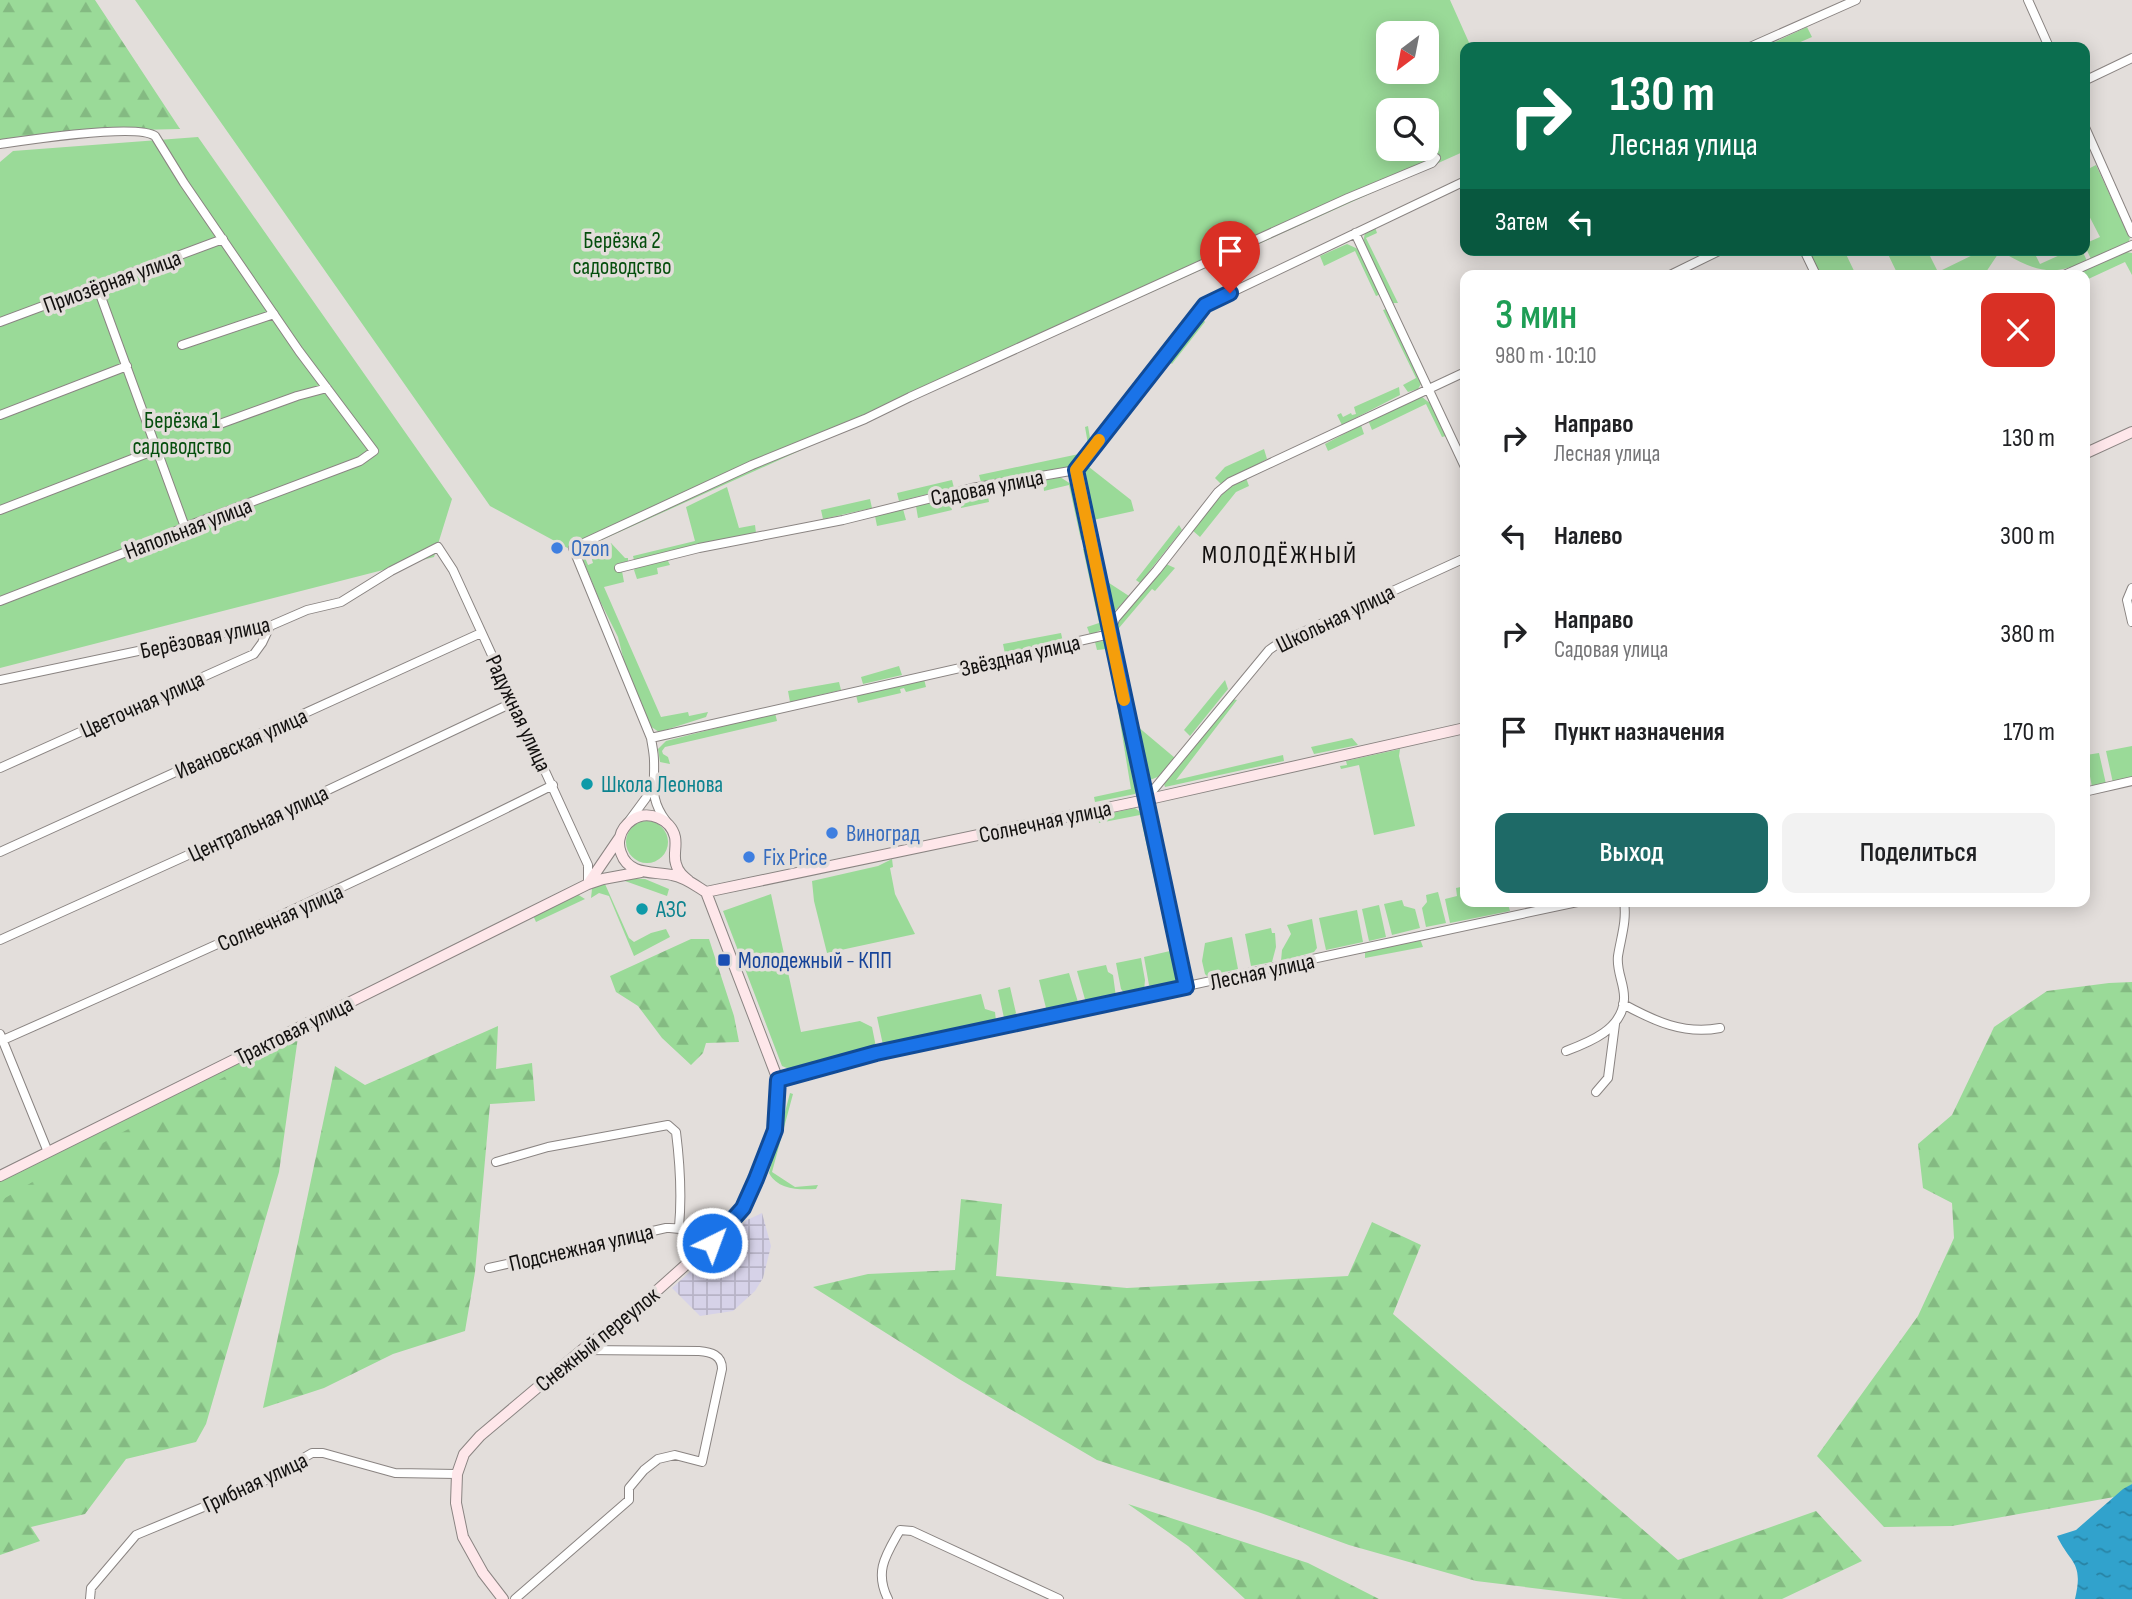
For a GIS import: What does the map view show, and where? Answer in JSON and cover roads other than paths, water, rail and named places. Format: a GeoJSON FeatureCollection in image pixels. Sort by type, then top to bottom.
{"type":"FeatureCollection","features":[{"type":"Feature","properties":{"kind":"street"},"geometry":{"type":"LineString","coordinates":[[1761,42],[1856,0]]}},
{"type":"Feature","properties":{"kind":"street"},"geometry":{"type":"LineString","coordinates":[[2028,0],[2047,42]]}},
{"type":"Feature","properties":{"kind":"street"},"geometry":{"type":"LineString","coordinates":[[2090,78],[2132,58]]}},
{"type":"Feature","properties":{"kind":"street"},"geometry":{"type":"LineString","coordinates":[[0,144],[65,134],[150,133],[155,136],[184,183],[327,388],[217,425]]}},
{"type":"Feature","properties":{"kind":"street"},"geometry":{"type":"LineString","coordinates":[[2090,138],[2132,233]]}},
{"type":"Feature","properties":{"kind":"street"},"geometry":{"type":"LineString","coordinates":[[689,881],[675,875],[646,872],[631,867],[623,859],[619,848],[622,832],[646,798],[652,782],[654,762],[651,738],[573,548],[752,465],[865,419],[1434,161]]}},
{"type":"Feature","properties":{"kind":"street","name":"Садовая улица"},"geometry":{"type":"LineString","coordinates":[[619,568],[699,548],[843,520],[972,488],[1076,470],[1205,305],[1460,183]]}},
{"type":"Feature","properties":{"kind":"street"},"geometry":{"type":"LineString","coordinates":[[1355,233],[1460,457]]}},
{"type":"Feature","properties":{"kind":"street","name":"Приозёрная улица"},"geometry":{"type":"LineString","coordinates":[[0,322],[223,239]]}},
{"type":"Feature","properties":{"kind":"street"},"geometry":{"type":"LineString","coordinates":[[2075,270],[2132,245]]}},
{"type":"Feature","properties":{"kind":"street"},"geometry":{"type":"LineString","coordinates":[[1680,270],[1709,256]]}},
{"type":"Feature","properties":{"kind":"street"},"geometry":{"type":"LineString","coordinates":[[97,286],[185,527]]}},
{"type":"Feature","properties":{"kind":"street"},"geometry":{"type":"LineString","coordinates":[[182,345],[274,313]]}},
{"type":"Feature","properties":{"kind":"street"},"geometry":{"type":"LineString","coordinates":[[0,415],[127,366]]}},
{"type":"Feature","properties":{"kind":"street","name":"Звёздная улица"},"geometry":{"type":"LineString","coordinates":[[651,738],[1110,634],[1115,619],[1218,492],[1230,482],[1460,374]]}},
{"type":"Feature","properties":{"kind":"street","name":"Напольная улица"},"geometry":{"type":"LineString","coordinates":[[0,601],[360,461],[374,451],[327,388]]}},
{"type":"Feature","properties":{"kind":"street"},"geometry":{"type":"LineString","coordinates":[[2090,451],[2132,432]]}},
{"type":"Feature","properties":{"kind":"street"},"geometry":{"type":"LineString","coordinates":[[0,510],[158,449]]}},
{"type":"Feature","properties":{"kind":"street"},"geometry":{"type":"LineString","coordinates":[[1076,470],[1186,987]]}},
{"type":"Feature","properties":{"kind":"street","name":"Берёзовая улица"},"geometry":{"type":"LineString","coordinates":[[0,680],[252,627],[270,626],[307,610],[341,602],[391,571],[438,547]]}},
{"type":"Feature","properties":{"kind":"street","name":"Радужная улица"},"geometry":{"type":"LineString","coordinates":[[438,547],[453,570],[553,785],[588,865],[588,884]]}},
{"type":"Feature","properties":{"kind":"street","name":"Школьная улица"},"geometry":{"type":"LineString","coordinates":[[1145,800],[1269,650],[1291,637],[1460,560]]}},
{"type":"Feature","properties":{"kind":"street"},"geometry":{"type":"LineString","coordinates":[[2132,588],[2127,600],[2132,622]]}},
{"type":"Feature","properties":{"kind":"street","name":"Цветочная улица"},"geometry":{"type":"LineString","coordinates":[[0,768],[254,654],[270,626]]}},
{"type":"Feature","properties":{"kind":"street","name":"Ивановская улица"},"geometry":{"type":"LineString","coordinates":[[0,852],[481,633]]}},
{"type":"Feature","properties":{"kind":"street","name":"Центральная улица"},"geometry":{"type":"LineString","coordinates":[[0,940],[239,832],[514,702]]}},
{"type":"Feature","properties":{"kind":"street","name":"Солнечная улица"},"geometry":{"type":"LineString","coordinates":[[706,892],[1145,800],[1460,729]]}},
{"type":"Feature","properties":{"kind":"street"},"geometry":{"type":"LineString","coordinates":[[2090,791],[2132,781]]}},
{"type":"Feature","properties":{"kind":"street"},"geometry":{"type":"LineString","coordinates":[[652,782],[657,808],[676,840],[675,862],[680,873],[706,892]]}},
{"type":"Feature","properties":{"kind":"street","name":"Солнечная улица"},"geometry":{"type":"LineString","coordinates":[[2,1041],[312,903],[553,785]]}},
{"type":"Feature","properties":{"kind":"street"},"geometry":{"type":"LineString","coordinates":[[622,832],[633,819],[643,816],[655,816],[668,823]]}},
{"type":"Feature","properties":{"kind":"street","name":"Трактовая улица"},"geometry":{"type":"LineString","coordinates":[[588,884],[622,832]]}},
{"type":"Feature","properties":{"kind":"street"},"geometry":{"type":"LineString","coordinates":[[646,872],[663,869],[676,851]]}},
{"type":"Feature","properties":{"kind":"street","name":"Трактовая улица"},"geometry":{"type":"LineString","coordinates":[[0,1176],[588,884],[646,872]]}},
{"type":"Feature","properties":{"kind":"street","name":"Снежный переулок"},"geometry":{"type":"LineString","coordinates":[[457,1474],[464,1454],[480,1436],[582,1350],[642,1304],[712,1243],[743,1208],[756,1179],[775,1130],[778,1080],[706,892]]}},
{"type":"Feature","properties":{"kind":"street","name":"Лесная улица"},"geometry":{"type":"LineString","coordinates":[[778,1080],[876,1053],[1553,907]]}},
{"type":"Feature","properties":{"kind":"street"},"geometry":{"type":"LineString","coordinates":[[1566,1051],[1592,1042],[1622,1011],[1625,998],[1618,971],[1618,957],[1625,929],[1625,907]]}},
{"type":"Feature","properties":{"kind":"street"},"geometry":{"type":"LineString","coordinates":[[1623,1004],[1670,1027],[1707,1031],[1720,1028]]}},
{"type":"Feature","properties":{"kind":"street"},"geometry":{"type":"LineString","coordinates":[[1596,1092],[1608,1078],[1615,1021]]}},
{"type":"Feature","properties":{"kind":"street"},"geometry":{"type":"LineString","coordinates":[[2,1041],[48,1152]]}},
{"type":"Feature","properties":{"kind":"street"},"geometry":{"type":"LineString","coordinates":[[495,1162],[548,1147],[668,1125],[676,1132],[679,1156],[682,1199],[679,1227]]}},
{"type":"Feature","properties":{"kind":"street","name":"Подснежная улица"},"geometry":{"type":"LineString","coordinates":[[489,1268],[666,1228],[679,1227],[712,1243]]}},
{"type":"Feature","properties":{"kind":"street"},"geometry":{"type":"LineString","coordinates":[[515,1599],[629,1500],[629,1488],[644,1470],[658,1459],[675,1455],[702,1462],[722,1365],[718,1357],[710,1352],[699,1351],[582,1350]]}},
{"type":"Feature","properties":{"kind":"street","name":"Грибная улица"},"geometry":{"type":"LineString","coordinates":[[90,1599],[91,1588],[136,1535],[259,1484],[312,1453],[323,1453],[395,1473],[457,1474]]}},
{"type":"Feature","properties":{"kind":"street"},"geometry":{"type":"LineString","coordinates":[[457,1474],[456,1503],[463,1537],[483,1573],[503,1599]]}},
{"type":"Feature","properties":{"kind":"street"},"geometry":{"type":"LineString","coordinates":[[888,1599],[882,1587],[881,1576],[884,1559],[900,1530],[912,1531],[1059,1599]]}},
{"type":"Feature","properties":{"kind":"water"},"geometry":{"type":"Polygon","coordinates":[[[2132,1484],[2132,1599],[2075,1599],[2077,1570],[2057,1536],[2076,1530],[2132,1484]]]}},
{"type":"Feature","properties":{"kind":"place","name":"Ozon"},"geometry":{"type":"Point","coordinates":[557,548]}},
{"type":"Feature","properties":{"kind":"place","name":"Школа Леонова"},"geometry":{"type":"Point","coordinates":[587,784]}},
{"type":"Feature","properties":{"kind":"place","name":"Виноград"},"geometry":{"type":"Point","coordinates":[832,833]}},
{"type":"Feature","properties":{"kind":"place","name":"Fix Price"},"geometry":{"type":"Point","coordinates":[749,857]}},
{"type":"Feature","properties":{"kind":"place","name":"АЗС"},"geometry":{"type":"Point","coordinates":[642,909]}},
{"type":"Feature","properties":{"kind":"place","name":"Молодежный - КПП"},"geometry":{"type":"Point","coordinates":[724,960]}},
{"type":"Feature","properties":{"kind":"district","name":"МОЛОДЁЖНЫЙ"},"geometry":{"type":"Point","coordinates":[1280,554]}},
{"type":"Feature","properties":{"kind":"park label","name":"Берёзка 2 садоводство"},"geometry":{"type":"Point","coordinates":[622,253]}},
{"type":"Feature","properties":{"kind":"park label","name":"Берёзка 1 садоводство"},"geometry":{"type":"Point","coordinates":[182,433]}}]}
